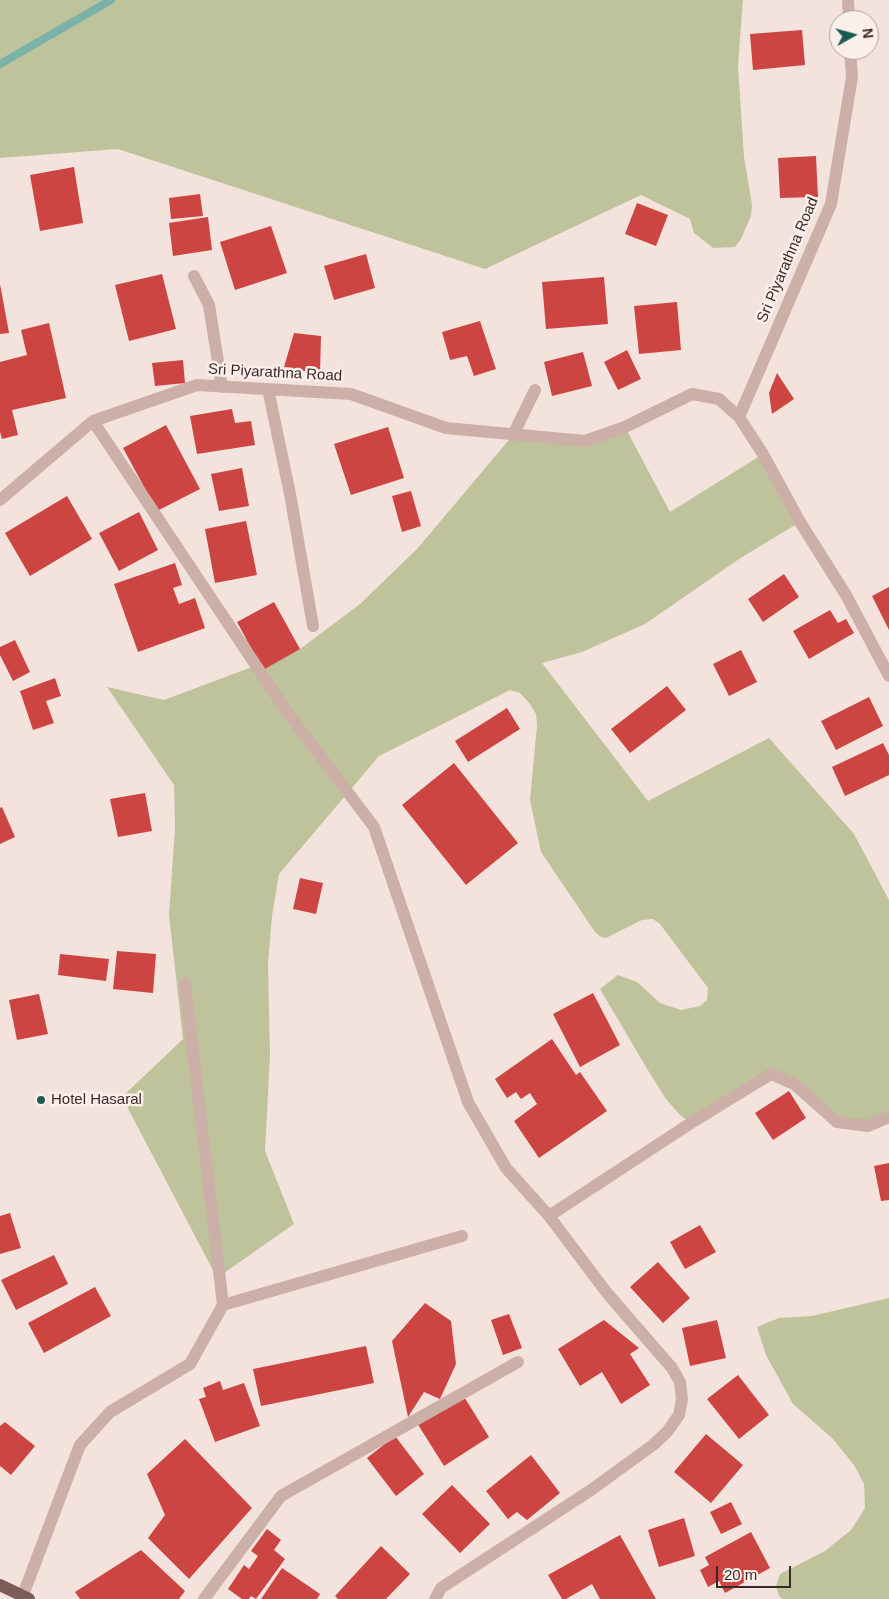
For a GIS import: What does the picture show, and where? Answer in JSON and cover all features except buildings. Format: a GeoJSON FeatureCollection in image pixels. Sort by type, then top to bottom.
{"type":"FeatureCollection","features":[{"type":"Feature","properties":{"kind":"main road"},"geometry":{"type":"LineString","coordinates":[[0,1585],[26,1597]]}},
{"type":"Feature","properties":{"kind":"street","name":"Sri Piyarathna Road"},"geometry":{"type":"LineString","coordinates":[[739,417],[831,204],[852,77],[851,60]]}},
{"type":"Feature","properties":{"kind":"street"},"geometry":{"type":"LineString","coordinates":[[194,276],[209,305],[222,387]]}},
{"type":"Feature","properties":{"kind":"street","name":"Sri Piyarathna Road"},"geometry":{"type":"LineString","coordinates":[[0,500],[93,422],[197,385],[350,394],[446,428],[585,441],[624,426],[692,394],[719,399],[739,417],[764,454],[800,522],[846,595],[889,676]]}},
{"type":"Feature","properties":{"kind":"street"},"geometry":{"type":"LineString","coordinates":[[268,389],[290,494],[313,626]]}},
{"type":"Feature","properties":{"kind":"street"},"geometry":{"type":"LineString","coordinates":[[513,435],[535,390]]}},
{"type":"Feature","properties":{"kind":"street"},"geometry":{"type":"LineString","coordinates":[[93,422],[285,709],[374,827],[468,1102],[506,1168],[549,1216],[607,1293],[672,1368],[680,1382],[682,1399],[678,1415],[667,1432],[653,1445],[591,1490],[441,1588],[435,1599]]}},
{"type":"Feature","properties":{"kind":"street"},"geometry":{"type":"LineString","coordinates":[[26,1597],[80,1445],[110,1412],[190,1364],[223,1304],[185,984]]}},
{"type":"Feature","properties":{"kind":"street"},"geometry":{"type":"LineString","coordinates":[[549,1216],[691,1123],[771,1074],[794,1084],[837,1122],[868,1126],[889,1117]]}},
{"type":"Feature","properties":{"kind":"street"},"geometry":{"type":"LineString","coordinates":[[223,1304],[462,1236]]}},
{"type":"Feature","properties":{"kind":"street"},"geometry":{"type":"LineString","coordinates":[[204,1599],[281,1496],[518,1362]]}},
{"type":"Feature","properties":{"kind":"green space"},"geometry":{"type":"Polygon","coordinates":[[[0,0],[743,0],[738,66],[744,157],[752,205],[751,216],[741,239],[735,247],[713,248],[694,233],[690,219],[641,195],[485,269],[118,149],[0,158],[0,0]]]}},
{"type":"Feature","properties":{"kind":"green space"},"geometry":{"type":"Polygon","coordinates":[[[625,427],[670,512],[763,454],[800,522],[739,559],[645,624],[582,652],[542,663],[648,801],[769,738],[854,834],[889,900],[889,1117],[868,1126],[837,1122],[771,1074],[691,1123],[680,1115],[666,1099],[600,989],[618,975],[637,982],[660,1003],[681,1010],[700,1006],[707,1000],[708,988],[660,924],[653,919],[642,920],[606,938],[601,937],[595,932],[541,852],[530,800],[537,726],[536,714],[520,693],[510,690],[379,756],[279,874],[272,916],[268,964],[270,1056],[265,1151],[294,1224],[217,1278],[122,1097],[183,1039],[169,915],[175,828],[174,785],[107,687],[164,700],[300,649],[360,604],[417,549],[513,435],[585,441],[625,427]]]}},
{"type":"Feature","properties":{"kind":"green space"},"geometry":{"type":"Polygon","coordinates":[[[889,1298],[889,1599],[783,1599],[779,1596],[776,1586],[780,1574],[825,1551],[851,1530],[865,1508],[864,1484],[854,1465],[832,1438],[793,1404],[766,1355],[757,1327],[779,1318],[812,1316],[889,1298]]]}},
{"type":"Feature","properties":{"kind":"waterway"},"geometry":{"type":"LineString","coordinates":[[0,64],[111,0]]}},
{"type":"Feature","properties":{"kind":"place","name":"Hotel Hasaral"},"geometry":{"type":"Point","coordinates":[41,1100]}}]}
